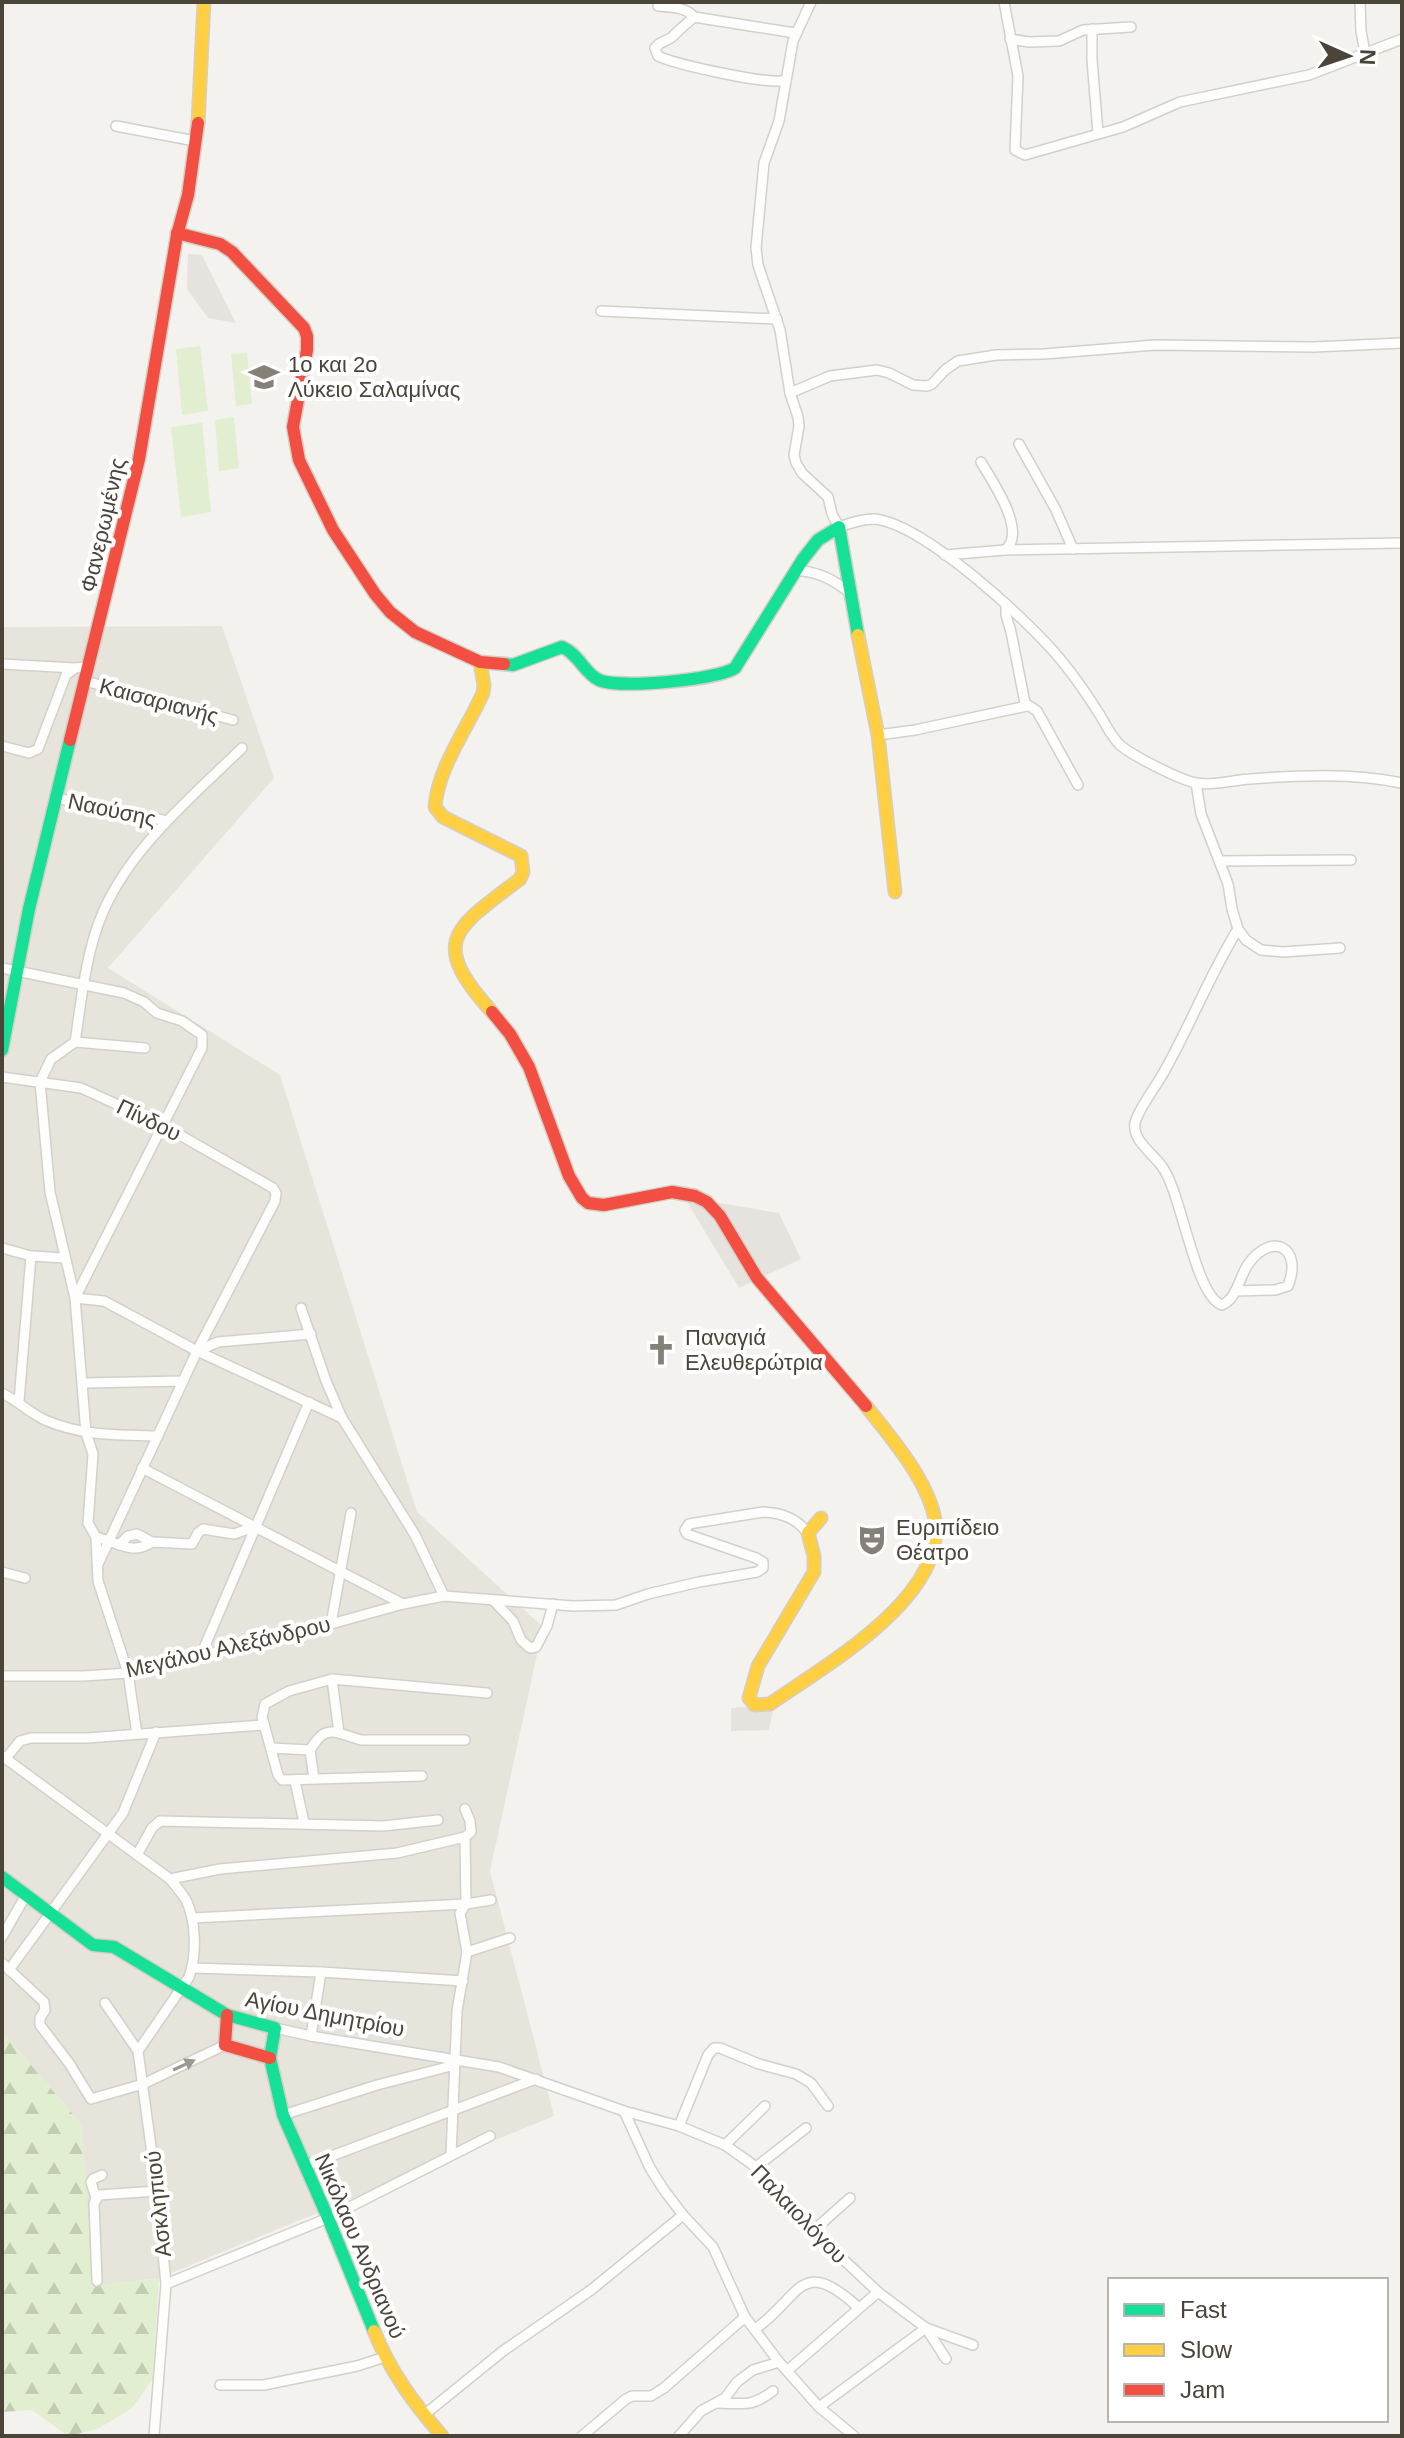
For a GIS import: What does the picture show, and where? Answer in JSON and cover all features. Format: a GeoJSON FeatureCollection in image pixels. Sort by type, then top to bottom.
{"type":"FeatureCollection","features":[{"type":"Feature","properties":{"kind":"street","name":"Φανερωμένης"},"geometry":{"type":"LineString","coordinates":[[2,1050],[16,971],[56,798],[142,449],[195,141],[204,2]]}},
{"type":"Feature","properties":{"kind":"street"},"geometry":{"type":"LineString","coordinates":[[811,2],[795,33],[779,121],[764,163],[756,235],[758,265],[777,319],[799,426],[794,455],[796,463],[802,473],[828,497],[839,527],[878,735],[895,892]]}},
{"type":"Feature","properties":{"kind":"street"},"geometry":{"type":"LineString","coordinates":[[1004,2],[1018,76],[1015,150],[1025,155],[1135,122],[1180,102],[1309,75],[1402,39]]}},
{"type":"Feature","properties":{"kind":"street"},"geometry":{"type":"LineString","coordinates":[[1360,2],[1365,53]]}},
{"type":"Feature","properties":{"kind":"street"},"geometry":{"type":"LineString","coordinates":[[658,6],[680,8],[694,17],[795,33]]}},
{"type":"Feature","properties":{"kind":"street"},"geometry":{"type":"LineString","coordinates":[[694,17],[670,39],[659,42],[655,48],[658,56],[745,78],[773,82],[786,80]]}},
{"type":"Feature","properties":{"kind":"street"},"geometry":{"type":"LineString","coordinates":[[1010,39],[1059,41],[1083,30],[1131,27]]}},
{"type":"Feature","properties":{"kind":"street"},"geometry":{"type":"LineString","coordinates":[[1092,29],[1098,133]]}},
{"type":"Feature","properties":{"kind":"street"},"geometry":{"type":"LineString","coordinates":[[116,126],[195,141]]}},
{"type":"Feature","properties":{"kind":"street"},"geometry":{"type":"LineString","coordinates":[[177,233],[220,244],[232,252],[304,328],[307,350],[293,435],[299,460],[333,530],[390,612],[415,632],[480,662],[513,665],[562,647],[574,652],[592,674],[607,683],[717,677],[735,668],[818,540],[839,527],[875,519],[896,524],[916,535],[1006,604],[1061,659],[1120,744],[1145,760],[1196,783],[1310,777],[1366,778],[1402,783]]}},
{"type":"Feature","properties":{"kind":"street"},"geometry":{"type":"LineString","coordinates":[[601,311],[777,319]]}},
{"type":"Feature","properties":{"kind":"street"},"geometry":{"type":"LineString","coordinates":[[790,393],[830,376],[877,370],[913,385],[927,386],[958,361],[996,355],[1155,345],[1314,347],[1402,343]]}},
{"type":"Feature","properties":{"kind":"street"},"geometry":{"type":"LineString","coordinates":[[1019,444],[1056,510],[1073,549]]}},
{"type":"Feature","properties":{"kind":"street"},"geometry":{"type":"LineString","coordinates":[[981,462],[1009,512],[1013,538],[1005,550]]}},
{"type":"Feature","properties":{"kind":"street"},"geometry":{"type":"LineString","coordinates":[[945,555],[1005,550],[1402,543]]}},
{"type":"Feature","properties":{"kind":"street"},"geometry":{"type":"LineString","coordinates":[[796,570],[821,574],[850,593]]}},
{"type":"Feature","properties":{"kind":"street"},"geometry":{"type":"LineString","coordinates":[[1006,604],[1027,706]]}},
{"type":"Feature","properties":{"kind":"street"},"geometry":{"type":"LineString","coordinates":[[480,662],[483,693],[446,772],[435,805],[443,817],[521,856],[523,872],[520,879],[467,922],[456,937],[453,950],[464,978],[511,1035],[531,1072],[573,1184],[588,1203],[595,1205],[616,1204],[637,1197],[672,1192],[707,1202],[755,1276],[883,1426],[918,1478],[933,1510],[934,1550],[917,1583],[894,1612],[881,1625],[770,1704],[754,1705],[749,1698],[758,1666],[814,1572],[814,1556],[808,1533],[821,1518]]}},
{"type":"Feature","properties":{"kind":"street"},"geometry":{"type":"LineString","coordinates":[[2,664],[75,668],[89,664]]}},
{"type":"Feature","properties":{"kind":"street"},"geometry":{"type":"LineString","coordinates":[[2,746],[29,753],[38,749],[66,675],[75,668]]}},
{"type":"Feature","properties":{"kind":"street","name":"Καισαριανής"},"geometry":{"type":"LineString","coordinates":[[85,681],[233,720]]}},
{"type":"Feature","properties":{"kind":"street"},"geometry":{"type":"LineString","coordinates":[[878,735],[1027,706],[1037,711],[1078,785]]}},
{"type":"Feature","properties":{"kind":"street"},"geometry":{"type":"LineString","coordinates":[[75,1042],[96,932],[125,873],[167,821],[242,748]]}},
{"type":"Feature","properties":{"kind":"street"},"geometry":{"type":"LineString","coordinates":[[1196,783],[1201,814],[1221,861],[1238,929],[1246,940],[1261,950],[1283,952],[1340,948]]}},
{"type":"Feature","properties":{"kind":"street","name":"Ναούσης"},"geometry":{"type":"LineString","coordinates":[[56,798],[167,821]]}},
{"type":"Feature","properties":{"kind":"street"},"geometry":{"type":"LineString","coordinates":[[1221,861],[1351,860]]}},
{"type":"Feature","properties":{"kind":"street"},"geometry":{"type":"LineString","coordinates":[[1235,1291],[1275,1290],[1288,1286],[1292,1256],[1284,1246],[1259,1253],[1248,1264],[1227,1303],[1222,1305],[1213,1301],[1198,1270],[1169,1178],[1135,1132],[1140,1112],[1165,1071],[1238,929]]}},
{"type":"Feature","properties":{"kind":"street"},"geometry":{"type":"LineString","coordinates":[[2,968],[124,993],[144,1002],[157,1013],[182,1021],[202,1035],[202,1048],[75,1298]]}},
{"type":"Feature","properties":{"kind":"street"},"geometry":{"type":"LineString","coordinates":[[137,1734],[128,1673],[98,1581],[96,1537],[88,1523],[93,1454],[86,1433],[75,1298],[50,1192],[40,1082],[51,1059],[75,1042],[145,1048]]}},
{"type":"Feature","properties":{"kind":"street","name":"Πίνδου"},"geometry":{"type":"LineString","coordinates":[[2,1077],[81,1088],[164,1126],[273,1188],[275,1201],[197,1351]]}},
{"type":"Feature","properties":{"kind":"street"},"geometry":{"type":"LineString","coordinates":[[2,1248],[31,1256],[65,1258]]}},
{"type":"Feature","properties":{"kind":"street"},"geometry":{"type":"LineString","coordinates":[[19,1401],[31,1256]]}},
{"type":"Feature","properties":{"kind":"street"},"geometry":{"type":"LineString","coordinates":[[75,1298],[104,1301],[197,1351],[342,1418]]}},
{"type":"Feature","properties":{"kind":"street"},"geometry":{"type":"LineString","coordinates":[[301,1308],[342,1418],[415,1535],[444,1596]]}},
{"type":"Feature","properties":{"kind":"street"},"geometry":{"type":"LineString","coordinates":[[97,1567],[114,1543],[142,1468],[197,1351],[218,1342],[311,1334]]}},
{"type":"Feature","properties":{"kind":"street"},"geometry":{"type":"LineString","coordinates":[[84,1383],[183,1381]]}},
{"type":"Feature","properties":{"kind":"street"},"geometry":{"type":"LineString","coordinates":[[2,1393],[45,1420],[86,1433],[158,1436]]}},
{"type":"Feature","properties":{"kind":"street"},"geometry":{"type":"LineString","coordinates":[[201,1655],[309,1402]]}},
{"type":"Feature","properties":{"kind":"street"},"geometry":{"type":"LineString","coordinates":[[142,1468],[403,1604]]}},
{"type":"Feature","properties":{"kind":"street","name":"Μεγάλου Αλεξάνδρου"},"geometry":{"type":"LineString","coordinates":[[2,1676],[128,1673],[444,1596],[616,1605],[648,1594],[757,1572],[763,1568],[763,1562],[756,1558],[687,1534],[685,1530],[689,1524],[763,1512],[797,1520],[808,1533]]}},
{"type":"Feature","properties":{"kind":"street"},"geometry":{"type":"LineString","coordinates":[[331,1624],[351,1513]]}},
{"type":"Feature","properties":{"kind":"street"},"geometry":{"type":"LineString","coordinates":[[96,1537],[130,1549],[152,1542],[192,1544],[203,1529],[234,1534],[254,1527]]}},
{"type":"Feature","properties":{"kind":"street"},"geometry":{"type":"LineString","coordinates":[[2,1572],[25,1578]]}},
{"type":"Feature","properties":{"kind":"street"},"geometry":{"type":"LineString","coordinates":[[493,1600],[513,1621],[521,1640],[530,1648],[536,1647],[547,1626],[553,1604]]}},
{"type":"Feature","properties":{"kind":"street"},"geometry":{"type":"LineString","coordinates":[[332,1679],[339,1733]]}},
{"type":"Feature","properties":{"kind":"street"},"geometry":{"type":"LineString","coordinates":[[422,1776],[282,1780],[262,1710],[268,1701],[289,1691],[332,1679],[487,1693]]}},
{"type":"Feature","properties":{"kind":"street"},"geometry":{"type":"LineString","coordinates":[[105,2003],[138,2051],[183,1987],[192,1968],[192,1918],[187,1903],[170,1879],[4,1757],[20,1741],[31,1738],[87,1738],[264,1725]]}},
{"type":"Feature","properties":{"kind":"street"},"geometry":{"type":"LineString","coordinates":[[314,1779],[310,1750],[322,1734],[333,1731],[361,1740],[465,1740]]}},
{"type":"Feature","properties":{"kind":"street"},"geometry":{"type":"LineString","coordinates":[[156,1732],[123,1813],[51,1913],[6,1966],[44,2002],[40,2025],[91,2099],[143,2084],[225,2045],[270,2058],[275,2028]]}},
{"type":"Feature","properties":{"kind":"street"},"geometry":{"type":"LineString","coordinates":[[271,1748],[310,1750]]}},
{"type":"Feature","properties":{"kind":"street"},"geometry":{"type":"LineString","coordinates":[[295,1781],[304,1823]]}},
{"type":"Feature","properties":{"kind":"street"},"geometry":{"type":"LineString","coordinates":[[170,1879],[220,1869],[397,1853],[465,1837],[471,1832],[465,1809]]}},
{"type":"Feature","properties":{"kind":"street"},"geometry":{"type":"LineString","coordinates":[[137,1855],[152,1828],[160,1821],[383,1826],[438,1820]]}},
{"type":"Feature","properties":{"kind":"street"},"geometry":{"type":"LineString","coordinates":[[451,2155],[457,2011],[467,1952],[460,1913],[466,1904],[465,1837]]}},
{"type":"Feature","properties":{"kind":"street","name":"Αγίου Δημητρίου"},"geometry":{"type":"LineString","coordinates":[[2,1877],[93,1945],[114,1947],[227,2015],[311,2036],[499,2067],[624,2111]]}},
{"type":"Feature","properties":{"kind":"street"},"geometry":{"type":"LineString","coordinates":[[2,1937],[26,1895]]}},
{"type":"Feature","properties":{"kind":"street"},"geometry":{"type":"LineString","coordinates":[[192,1918],[466,1904],[491,1900]]}},
{"type":"Feature","properties":{"kind":"street"},"geometry":{"type":"LineString","coordinates":[[467,1952],[510,1938]]}},
{"type":"Feature","properties":{"kind":"street"},"geometry":{"type":"LineString","coordinates":[[192,1968],[463,1981]]}},
{"type":"Feature","properties":{"kind":"street"},"geometry":{"type":"LineString","coordinates":[[311,2036],[321,1972]]}},
{"type":"Feature","properties":{"kind":"street"},"geometry":{"type":"LineString","coordinates":[[225,2045],[227,2015]]}},
{"type":"Feature","properties":{"kind":"street"},"geometry":{"type":"LineString","coordinates":[[679,2126],[708,2055],[714,2048],[796,2074],[811,2083],[828,2106]]}},
{"type":"Feature","properties":{"kind":"street","name":"Ασκληπιού"},"geometry":{"type":"LineString","coordinates":[[138,2051],[166,2284],[154,2436]]}},
{"type":"Feature","properties":{"kind":"street","name":"Νικόλαου Ανδριανού"},"geometry":{"type":"LineString","coordinates":[[270,2058],[283,2115],[385,2357],[406,2393],[442,2436]]}},
{"type":"Feature","properties":{"kind":"street"},"geometry":{"type":"LineString","coordinates":[[283,2115],[455,2062]]}},
{"type":"Feature","properties":{"kind":"street"},"geometry":{"type":"LineString","coordinates":[[305,2166],[536,2079]]}},
{"type":"Feature","properties":{"kind":"street"},"geometry":{"type":"LineString","coordinates":[[725,2145],[765,2106]]}},
{"type":"Feature","properties":{"kind":"street"},"geometry":{"type":"LineString","coordinates":[[624,2111],[650,2168],[683,2215],[713,2247],[745,2317],[819,2407],[854,2436]]}},
{"type":"Feature","properties":{"kind":"street","name":"Παλαιολόγου"},"geometry":{"type":"LineString","coordinates":[[624,2111],[679,2126],[725,2145],[756,2167],[813,2231],[878,2292],[926,2328],[946,2359]]}},
{"type":"Feature","properties":{"kind":"street"},"geometry":{"type":"LineString","coordinates":[[756,2167],[806,2128]]}},
{"type":"Feature","properties":{"kind":"street"},"geometry":{"type":"LineString","coordinates":[[166,2284],[328,2218],[490,2136]]}},
{"type":"Feature","properties":{"kind":"street"},"geometry":{"type":"LineString","coordinates":[[97,2281],[96,2198],[91,2182],[102,2175]]}},
{"type":"Feature","properties":{"kind":"street"},"geometry":{"type":"LineString","coordinates":[[96,2198],[99,2195],[157,2191]]}},
{"type":"Feature","properties":{"kind":"street"},"geometry":{"type":"LineString","coordinates":[[813,2231],[850,2198]]}},
{"type":"Feature","properties":{"kind":"street"},"geometry":{"type":"LineString","coordinates":[[424,2415],[503,2351],[591,2290],[683,2215]]}},
{"type":"Feature","properties":{"kind":"street"},"geometry":{"type":"LineString","coordinates":[[755,2329],[797,2290],[812,2283],[833,2286],[859,2308]]}},
{"type":"Feature","properties":{"kind":"street"},"geometry":{"type":"LineString","coordinates":[[787,2371],[878,2292]]}},
{"type":"Feature","properties":{"kind":"street"},"geometry":{"type":"LineString","coordinates":[[582,2436],[626,2399],[651,2396],[664,2388],[745,2317]]}},
{"type":"Feature","properties":{"kind":"street"},"geometry":{"type":"LineString","coordinates":[[819,2407],[926,2328],[973,2345]]}},
{"type":"Feature","properties":{"kind":"street"},"geometry":{"type":"LineString","coordinates":[[220,2385],[264,2385],[385,2357]]}},
{"type":"Feature","properties":{"kind":"street"},"geometry":{"type":"LineString","coordinates":[[679,2436],[701,2411],[725,2398],[737,2382],[753,2370],[779,2362]]}},
{"type":"Feature","properties":{"kind":"street"},"geometry":{"type":"LineString","coordinates":[[717,2403],[746,2405],[759,2402],[773,2391]]}},
{"type":"Feature","properties":{"kind":"street"},"geometry":{"type":"LineString","coordinates":[[148,2436],[156,2415]]}},
{"type":"Feature","properties":{"kind":"shaded area"},"geometry":{"type":"Polygon","coordinates":[[[188,254],[202,255],[236,323],[208,318],[187,289],[188,254]]]}},
{"type":"Feature","properties":{"kind":"shaded area"},"geometry":{"type":"Polygon","coordinates":[[[222,626],[274,778],[108,968],[280,1075],[417,1512],[543,1627],[490,1871],[554,2116],[159,2278],[92,2286],[82,2125],[2,2031],[2,627],[222,626]]]}},
{"type":"Feature","properties":{"kind":"shaded area"},"geometry":{"type":"Polygon","coordinates":[[[684,1197],[779,1213],[801,1259],[739,1288],[684,1197]]]}},
{"type":"Feature","properties":{"kind":"shaded area"},"geometry":{"type":"Polygon","coordinates":[[[731,1708],[773,1709],[769,1730],[731,1731],[731,1708]]]}},
{"type":"Feature","properties":{"kind":"green space"},"geometry":{"type":"Polygon","coordinates":[[[200,346],[208,411],[182,415],[176,349],[200,346]]]}},
{"type":"Feature","properties":{"kind":"green space"},"geometry":{"type":"Polygon","coordinates":[[[247,353],[252,404],[236,406],[231,354],[247,353]]]}},
{"type":"Feature","properties":{"kind":"green space"},"geometry":{"type":"Polygon","coordinates":[[[234,417],[239,468],[219,471],[215,420],[234,417]]]}},
{"type":"Feature","properties":{"kind":"green space"},"geometry":{"type":"Polygon","coordinates":[[[202,423],[211,512],[181,517],[171,427],[202,423]]]}},
{"type":"Feature","properties":{"kind":"green space"},"geometry":{"type":"Polygon","coordinates":[[[2,2031],[82,2125],[92,2286],[159,2278],[153,2379],[132,2408],[98,2429],[68,2436],[32,2410],[2,2412],[2,2031]]]}},
{"type":"Feature","properties":{"kind":"traffic: fast"},"geometry":{"type":"LineString","coordinates":[[504,664],[513,665],[562,647],[573,654],[594,677],[610,683],[668,682],[709,676],[735,668],[803,559],[818,540],[839,527],[858,635]]}},
{"type":"Feature","properties":{"kind":"traffic: fast"},"geometry":{"type":"LineString","coordinates":[[2,1050],[29,909],[70,740]]}},
{"type":"Feature","properties":{"kind":"traffic: fast"},"geometry":{"type":"LineString","coordinates":[[2,1877],[93,1945],[114,1947],[227,2015],[275,2028],[270,2058],[283,2115],[374,2331]]}},
{"type":"Feature","properties":{"kind":"traffic: slow"},"geometry":{"type":"LineString","coordinates":[[198,123],[204,2]]}},
{"type":"Feature","properties":{"kind":"traffic: slow"},"geometry":{"type":"LineString","coordinates":[[858,635],[878,735],[895,892]]}},
{"type":"Feature","properties":{"kind":"traffic: slow"},"geometry":{"type":"LineString","coordinates":[[480,662],[483,693],[447,763],[435,807],[443,817],[521,856],[523,872],[520,879],[465,924],[457,938],[455,952],[460,968],[492,1012]]}},
{"type":"Feature","properties":{"kind":"traffic: slow"},"geometry":{"type":"LineString","coordinates":[[821,1518],[808,1533],[814,1556],[814,1572],[758,1666],[749,1698],[755,1705],[770,1704],[850,1649],[904,1600],[924,1573],[934,1545],[934,1515],[923,1486],[906,1458],[866,1406]]}},
{"type":"Feature","properties":{"kind":"traffic: slow"},"geometry":{"type":"LineString","coordinates":[[374,2331],[404,2386],[442,2436]]}},
{"type":"Feature","properties":{"kind":"traffic: jam"},"geometry":{"type":"LineString","coordinates":[[70,740],[139,459],[177,235],[188,195],[198,123]]}},
{"type":"Feature","properties":{"kind":"traffic: jam"},"geometry":{"type":"LineString","coordinates":[[177,233],[220,244],[232,252],[304,328],[307,350],[293,427],[299,460],[333,530],[375,594],[390,612],[415,632],[480,662],[504,664]]}},
{"type":"Feature","properties":{"kind":"traffic: jam"},"geometry":{"type":"LineString","coordinates":[[492,1012],[510,1034],[529,1067],[569,1176],[582,1198],[588,1203],[604,1205],[672,1192],[695,1196],[707,1202],[720,1216],[757,1278],[866,1406]]}},
{"type":"Feature","properties":{"kind":"traffic: jam"},"geometry":{"type":"LineString","coordinates":[[227,2015],[225,2045],[270,2058]]}},
{"type":"Feature","properties":{"kind":"place","name":"1ο και 2ο Λύκειο Σαλαμίνας"},"geometry":{"type":"Point","coordinates":[264,377]}},
{"type":"Feature","properties":{"kind":"place","name":"Παναγιά Ελευθερώτρια"},"geometry":{"type":"Point","coordinates":[661,1350]}},
{"type":"Feature","properties":{"kind":"place","name":"Ευριπίδειο Θέατρο"},"geometry":{"type":"Point","coordinates":[872,1540]}}]}
